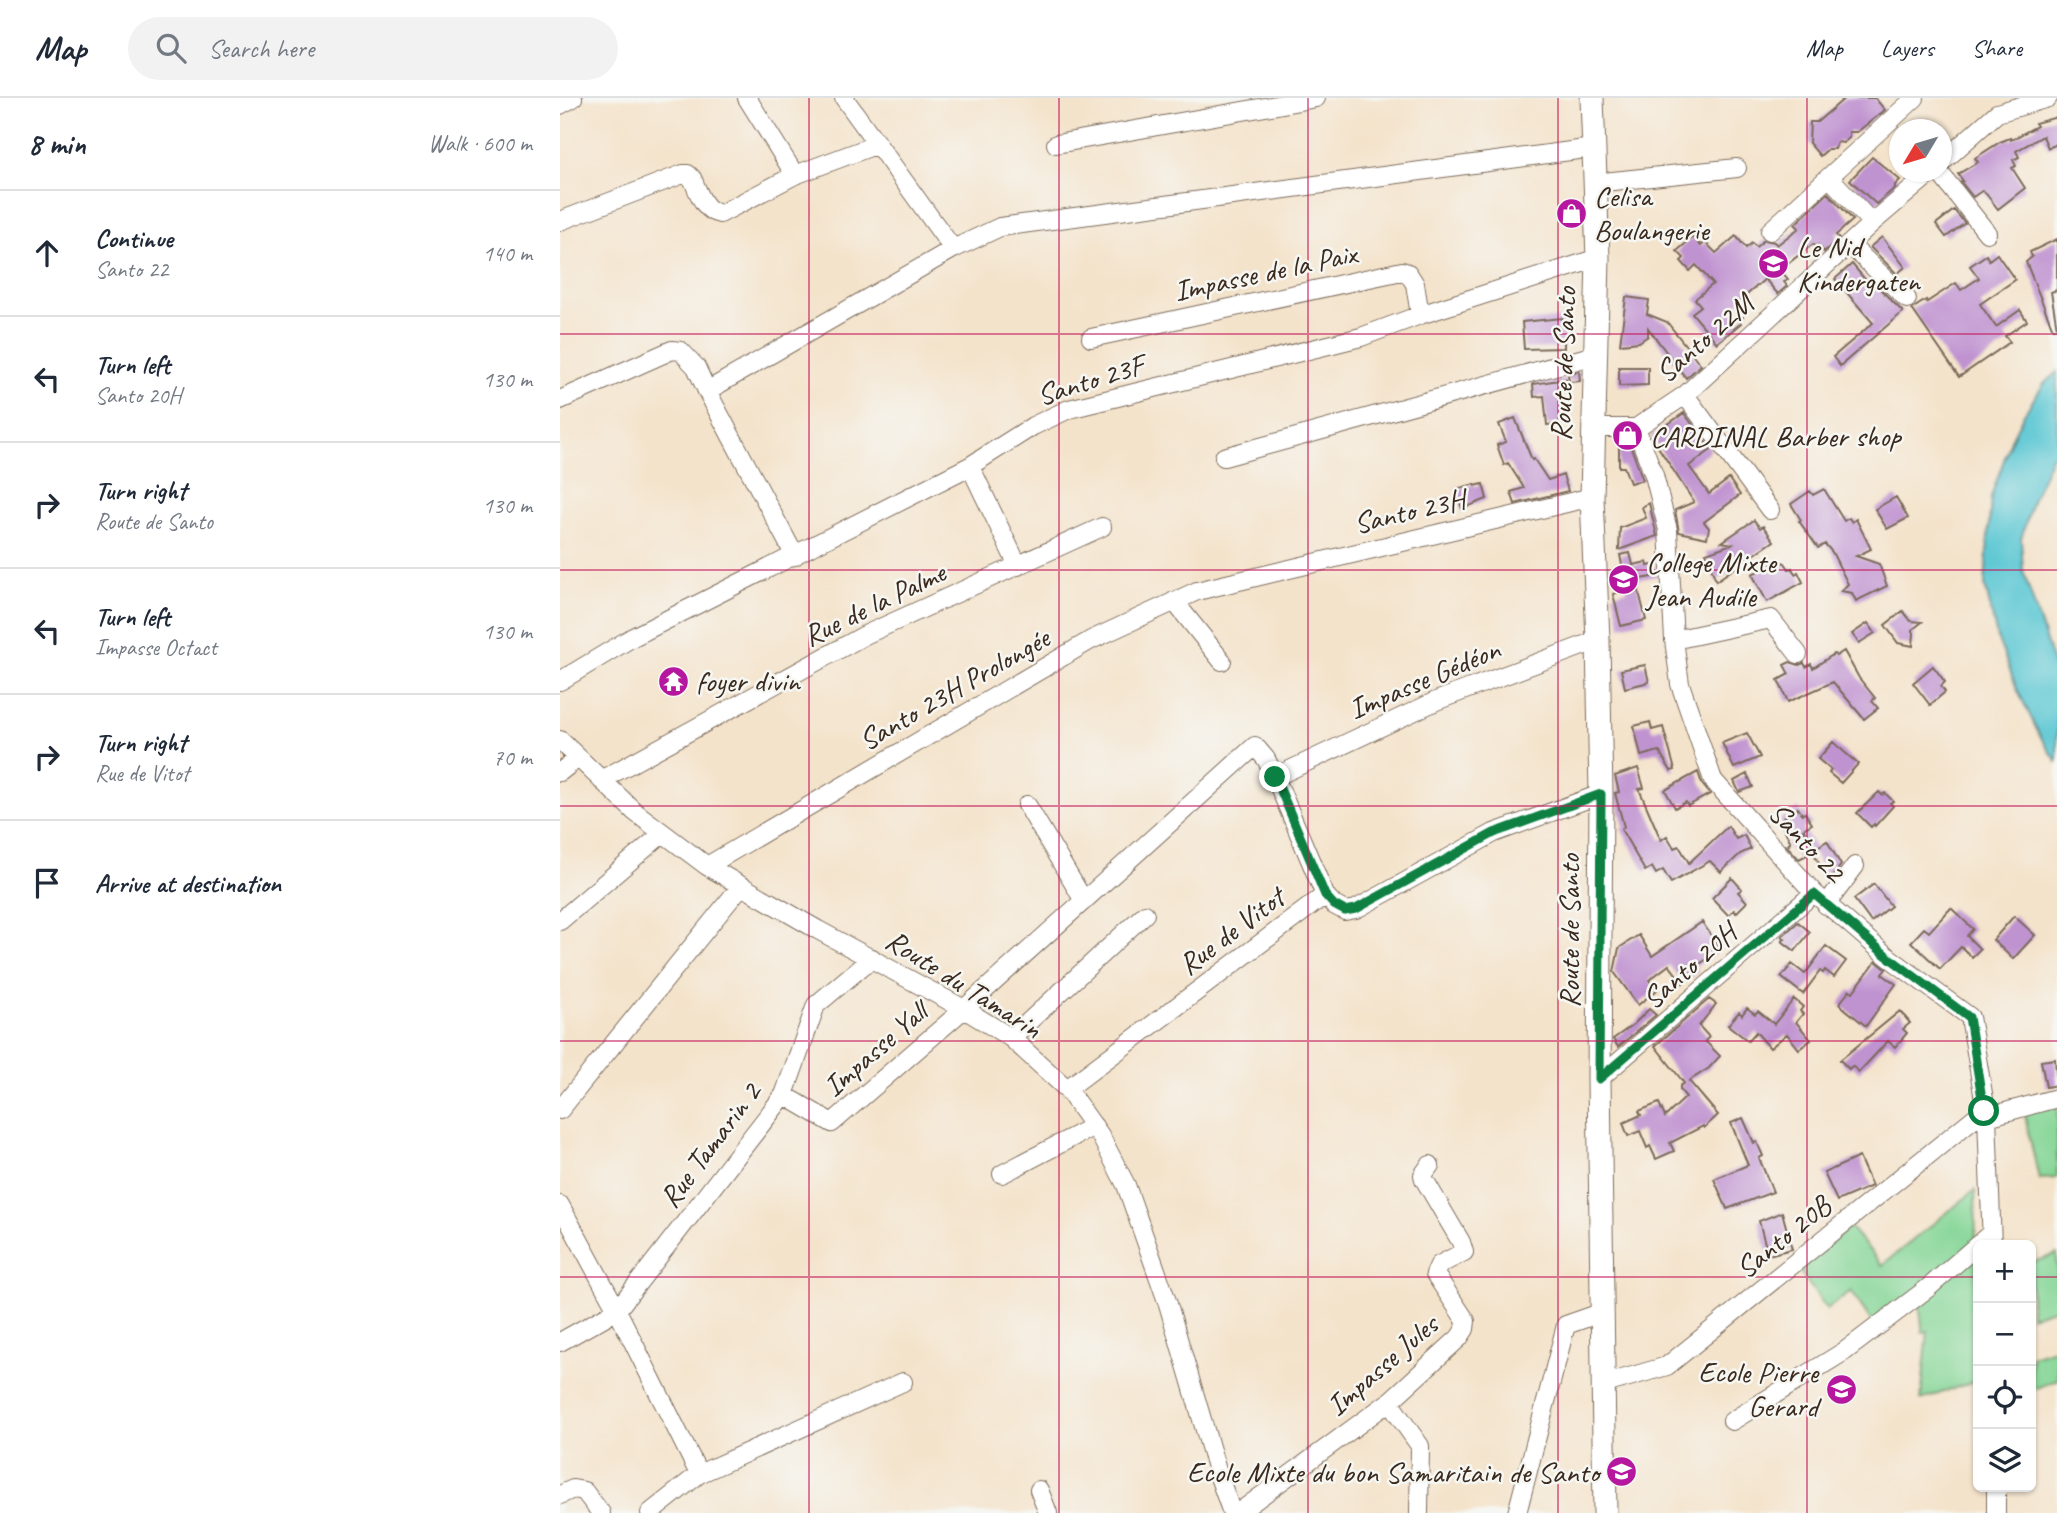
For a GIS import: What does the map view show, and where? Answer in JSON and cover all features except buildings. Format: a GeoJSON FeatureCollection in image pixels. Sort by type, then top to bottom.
{"type":"FeatureCollection","features":[{"type":"Feature","properties":{"kind":"main road","name":"Route de Santo"},"geometry":{"type":"LineString","coordinates":[[1592,98],[1598,258],[1592,497],[1601,794],[1599,1079],[1605,1513]]}},
{"type":"Feature","properties":{"kind":"street"},"geometry":{"type":"LineString","coordinates":[[560,105],[573,98]]}},
{"type":"Feature","properties":{"kind":"street"},"geometry":{"type":"LineString","coordinates":[[747,98],[795,175]]}},
{"type":"Feature","properties":{"kind":"street"},"geometry":{"type":"LineString","coordinates":[[844,98],[953,249]]}},
{"type":"Feature","properties":{"kind":"street"},"geometry":{"type":"LineString","coordinates":[[1056,144],[1316,98]]}},
{"type":"Feature","properties":{"kind":"street"},"geometry":{"type":"LineString","coordinates":[[1770,231],[1915,98]]}},
{"type":"Feature","properties":{"kind":"street"},"geometry":{"type":"LineString","coordinates":[[1952,153],[1997,113],[2048,98]]}},
{"type":"Feature","properties":{"kind":"street"},"geometry":{"type":"LineString","coordinates":[[560,221],[683,174],[692,178],[708,208],[720,214],[795,175],[878,144]]}},
{"type":"Feature","properties":{"kind":"street"},"geometry":{"type":"LineString","coordinates":[[707,391],[953,249],[1000,227],[1593,148]]}},
{"type":"Feature","properties":{"kind":"street"},"geometry":{"type":"LineString","coordinates":[[1594,183],[1737,168]]}},
{"type":"Feature","properties":{"kind":"street"},"geometry":{"type":"LineString","coordinates":[[1830,178],[1871,223]]}},
{"type":"Feature","properties":{"kind":"street","name":"Santo 22M"},"geometry":{"type":"LineString","coordinates":[[1636,428],[1685,395],[1871,223],[1920,182]]}},
{"type":"Feature","properties":{"kind":"street"},"geometry":{"type":"LineString","coordinates":[[1947,182],[1987,233]]}},
{"type":"Feature","properties":{"kind":"street"},"geometry":{"type":"LineString","coordinates":[[1849,244],[1907,299]]}},
{"type":"Feature","properties":{"kind":"street","name":"Santo 23F"},"geometry":{"type":"LineString","coordinates":[[560,681],[633,638],[970,466],[1033,426],[1069,409],[1361,337],[1420,315],[1598,258]]}},
{"type":"Feature","properties":{"kind":"street","name":"Impasse de la Paix"},"geometry":{"type":"LineString","coordinates":[[1091,338],[1402,271],[1408,273],[1415,284],[1420,315]]}},
{"type":"Feature","properties":{"kind":"street"},"geometry":{"type":"LineString","coordinates":[[560,400],[661,354],[681,351],[690,358],[795,556]]}},
{"type":"Feature","properties":{"kind":"street"},"geometry":{"type":"LineString","coordinates":[[1224,457],[1595,355]]}},
{"type":"Feature","properties":{"kind":"street"},"geometry":{"type":"LineString","coordinates":[[1685,395],[1770,510]]}},
{"type":"Feature","properties":{"kind":"street"},"geometry":{"type":"LineString","coordinates":[[1592,428],[1636,428]]}},
{"type":"Feature","properties":{"kind":"street","name":"Santo 22"},"geometry":{"type":"LineString","coordinates":[[1636,428],[1654,475],[1668,530],[1674,640],[1680,684],[1713,780],[1820,899],[1887,956],[1969,1017],[1985,1114],[1991,1239]]}},
{"type":"Feature","properties":{"kind":"street"},"geometry":{"type":"LineString","coordinates":[[970,466],[1018,566]]}},
{"type":"Feature","properties":{"kind":"street","name":"Santo 23H"},"geometry":{"type":"LineString","coordinates":[[1238,580],[1592,497]]}},
{"type":"Feature","properties":{"kind":"street","name":"Rue de la Palme"},"geometry":{"type":"LineString","coordinates":[[601,780],[866,635],[1102,527]]}},
{"type":"Feature","properties":{"kind":"street","name":"Santo 23H Prolongée"},"geometry":{"type":"LineString","coordinates":[[707,866],[1091,640],[1197,591],[1238,580]]}},
{"type":"Feature","properties":{"kind":"street"},"geometry":{"type":"LineString","coordinates":[[1174,601],[1222,661]]}},
{"type":"Feature","properties":{"kind":"street"},"geometry":{"type":"LineString","coordinates":[[1674,640],[1771,619],[1798,654]]}},
{"type":"Feature","properties":{"kind":"street","name":"Impasse Gédéon"},"geometry":{"type":"LineString","coordinates":[[1275,777],[1436,701],[1598,640]]}},
{"type":"Feature","properties":{"kind":"street","name":"Route du Tamarin"},"geometry":{"type":"LineString","coordinates":[[560,740],[662,834],[707,866],[1011,1038],[1068,1089],[1094,1126],[1126,1185],[1168,1304],[1232,1513]]}},
{"type":"Feature","properties":{"kind":"street","name":"Rue de Vitot"},"geometry":{"type":"LineString","coordinates":[[1068,1089],[1325,895],[1275,777],[1266,758],[1255,746],[1084,901]]}},
{"type":"Feature","properties":{"kind":"street"},"geometry":{"type":"LineString","coordinates":[[560,772],[578,758]]}},
{"type":"Feature","properties":{"kind":"street"},"geometry":{"type":"LineString","coordinates":[[1325,895],[1334,905],[1345,911],[1356,909],[1494,833],[1601,794]]}},
{"type":"Feature","properties":{"kind":"street"},"geometry":{"type":"LineString","coordinates":[[964,1009],[1084,901],[1027,805]]}},
{"type":"Feature","properties":{"kind":"street"},"geometry":{"type":"LineString","coordinates":[[560,921],[662,834]]}},
{"type":"Feature","properties":{"kind":"street","name":"Santo 20H"},"geometry":{"type":"LineString","coordinates":[[1599,1079],[1820,899],[1855,866]]}},
{"type":"Feature","properties":{"kind":"street"},"geometry":{"type":"LineString","coordinates":[[560,1110],[741,886]]}},
{"type":"Feature","properties":{"kind":"street"},"geometry":{"type":"LineString","coordinates":[[1011,1038],[1145,914]]}},
{"type":"Feature","properties":{"kind":"street","name":"Rue Tamarin 2"},"geometry":{"type":"LineString","coordinates":[[560,1342],[617,1310],[784,1096],[817,1005],[872,958]]}},
{"type":"Feature","properties":{"kind":"street","name":"Impasse Yall"},"geometry":{"type":"LineString","coordinates":[[784,1096],[832,1123],[964,1009]]}},
{"type":"Feature","properties":{"kind":"street"},"geometry":{"type":"LineString","coordinates":[[1985,1114],[2057,1098]]}},
{"type":"Feature","properties":{"kind":"street","name":"Santo 20B"},"geometry":{"type":"LineString","coordinates":[[1605,1384],[1667,1366],[1985,1114]]}},
{"type":"Feature","properties":{"kind":"street"},"geometry":{"type":"LineString","coordinates":[[1002,1174],[1094,1126]]}},
{"type":"Feature","properties":{"kind":"street","name":"Impasse Jules"},"geometry":{"type":"LineString","coordinates":[[1238,1513],[1389,1402],[1459,1338],[1465,1329],[1465,1321],[1435,1274],[1439,1265],[1464,1252],[1461,1242],[1424,1179],[1423,1175],[1430,1165]]}},
{"type":"Feature","properties":{"kind":"street"},"geometry":{"type":"LineString","coordinates":[[560,1205],[617,1310],[699,1474]]}},
{"type":"Feature","properties":{"kind":"street"},"geometry":{"type":"LineString","coordinates":[[1732,1421],[1845,1351],[1991,1239]]}},
{"type":"Feature","properties":{"kind":"street"},"geometry":{"type":"LineString","coordinates":[[1517,1513],[1566,1325],[1603,1312]]}},
{"type":"Feature","properties":{"kind":"street"},"geometry":{"type":"LineString","coordinates":[[650,1513],[699,1474],[903,1382]]}},
{"type":"Feature","properties":{"kind":"street"},"geometry":{"type":"LineString","coordinates":[[1389,1402],[1420,1446],[1419,1513]]}},
{"type":"Feature","properties":{"kind":"street"},"geometry":{"type":"LineString","coordinates":[[560,1495],[573,1489],[584,1491],[601,1513]]}},
{"type":"Feature","properties":{"kind":"street"},"geometry":{"type":"LineString","coordinates":[[1039,1490],[1048,1513]]}},
{"type":"Feature","properties":{"kind":"street"},"geometry":{"type":"LineString","coordinates":[[1996,1492],[1996,1513]]}},
{"type":"Feature","properties":{"kind":"green space"},"geometry":{"type":"Polygon","coordinates":[[[2057,1103],[2057,1178],[2039,1179],[2024,1112],[2057,1103]]]}},
{"type":"Feature","properties":{"kind":"green space"},"geometry":{"type":"Polygon","coordinates":[[[1975,1190],[1973,1382],[1921,1400],[1928,1331],[1923,1333],[1919,1302],[1872,1322],[1851,1291],[1827,1309],[1798,1269],[1850,1227],[1882,1265],[1975,1190]]]}},
{"type":"Feature","properties":{"kind":"green space"},"geometry":{"type":"Polygon","coordinates":[[[2057,1254],[2057,1308],[2036,1314],[2036,1303],[2036,1261],[2057,1254]]]}},
{"type":"Feature","properties":{"kind":"green space"},"geometry":{"type":"Polygon","coordinates":[[[2057,1348],[2057,1380],[2036,1388],[2036,1366],[2036,1354],[2057,1348]]]}},
{"type":"Feature","properties":{"kind":"water"},"geometry":{"type":"Polygon","coordinates":[[[2057,372],[2057,450],[2051,457],[2032,501],[2021,539],[2023,570],[2057,683],[2057,762],[2040,736],[2018,691],[1997,637],[1985,585],[1991,497],[2011,440],[2024,414],[2044,384],[2057,372]]]}},
{"type":"Feature","properties":{"kind":"place","name":"Celisa Boulangerie"},"geometry":{"type":"Point","coordinates":[1571,213]}},
{"type":"Feature","properties":{"kind":"place","name":"Le Nid Kindergaten"},"geometry":{"type":"Point","coordinates":[1774,264]}},
{"type":"Feature","properties":{"kind":"place","name":"CARDINAL Barber shop"},"geometry":{"type":"Point","coordinates":[1627,436]}},
{"type":"Feature","properties":{"kind":"place","name":"College Mixte Jean Audile"},"geometry":{"type":"Point","coordinates":[1623,579]}},
{"type":"Feature","properties":{"kind":"place","name":"foyer divin"},"geometry":{"type":"Point","coordinates":[673,681]}},
{"type":"Feature","properties":{"kind":"place","name":"Ecole Pierre Gerard"},"geometry":{"type":"Point","coordinates":[1841,1389]}},
{"type":"Feature","properties":{"kind":"place","name":"Ecole Mixte du bon Samaritain de Santo"},"geometry":{"type":"Point","coordinates":[1622,1472]}},
{"type":"Feature","properties":{"kind":"route"},"geometry":{"type":"LineString","coordinates":[[1275,777],[1325,895],[1334,905],[1345,911],[1356,909],[1494,833],[1601,794],[1599,1079],[1814,894],[1887,956],[1969,1017],[1984,1111]]}}]}
